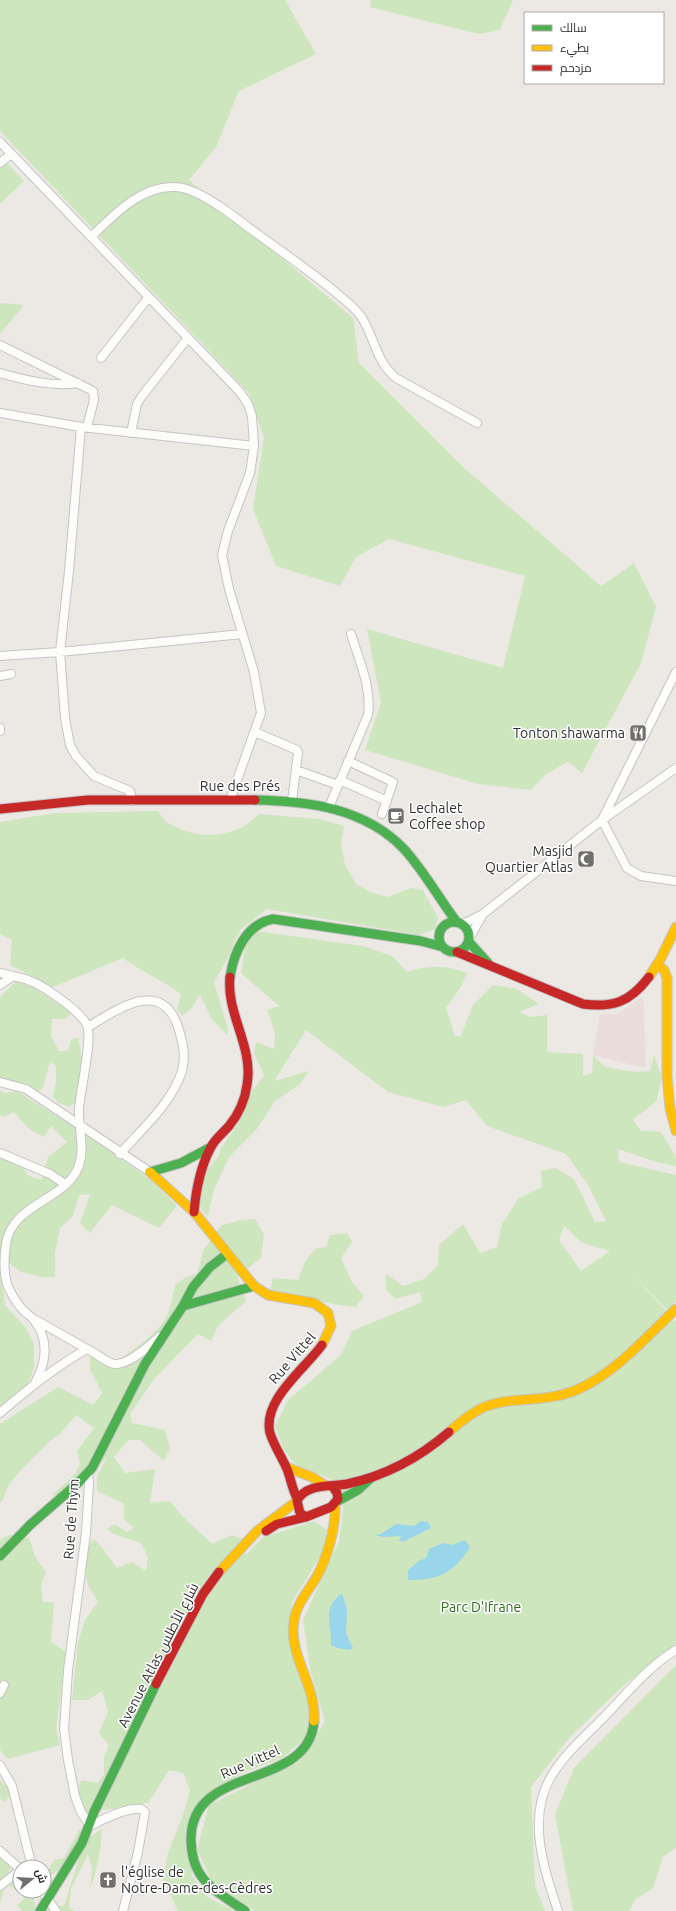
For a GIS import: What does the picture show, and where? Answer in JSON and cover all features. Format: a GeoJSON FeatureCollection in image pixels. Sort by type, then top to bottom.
{"type":"FeatureCollection","features":[{"type":"Feature","properties":{"kind":"street"},"geometry":{"type":"LineString","coordinates":[[0,142],[187,339],[240,392],[248,404],[252,416],[254,446],[250,473],[228,531],[222,555],[224,569],[259,698],[260,713],[255,732],[230,800]]}},
{"type":"Feature","properties":{"kind":"street"},"geometry":{"type":"LineString","coordinates":[[0,163],[11,154]]}},
{"type":"Feature","properties":{"kind":"street"},"geometry":{"type":"LineString","coordinates":[[91,237],[122,208],[139,197],[157,189],[174,187],[191,190],[214,203],[326,284],[352,307],[360,316],[366,327],[380,361],[396,378],[477,423]]}},
{"type":"Feature","properties":{"kind":"street"},"geometry":{"type":"LineString","coordinates":[[101,358],[148,298]]}},
{"type":"Feature","properties":{"kind":"street"},"geometry":{"type":"LineString","coordinates":[[132,432],[137,404],[187,339]]}},
{"type":"Feature","properties":{"kind":"street"},"geometry":{"type":"LineString","coordinates":[[0,345],[78,382],[89,388],[94,395],[84,427],[60,652],[65,718],[70,745],[76,756],[94,776],[102,781],[130,791],[132,801]]}},
{"type":"Feature","properties":{"kind":"street"},"geometry":{"type":"LineString","coordinates":[[0,373],[48,383],[63,384],[78,382]]}},
{"type":"Feature","properties":{"kind":"street"},"geometry":{"type":"LineString","coordinates":[[0,413],[84,427],[254,446]]}},
{"type":"Feature","properties":{"kind":"street"},"geometry":{"type":"LineString","coordinates":[[0,656],[60,652],[242,634]]}},
{"type":"Feature","properties":{"kind":"street"},"geometry":{"type":"LineString","coordinates":[[329,807],[368,715],[369,708],[368,689],[351,634]]}},
{"type":"Feature","properties":{"kind":"street"},"geometry":{"type":"LineString","coordinates":[[602,820],[676,672]]}},
{"type":"Feature","properties":{"kind":"street"},"geometry":{"type":"LineString","coordinates":[[0,676],[11,674]]}},
{"type":"Feature","properties":{"kind":"street"},"geometry":{"type":"LineString","coordinates":[[255,732],[297,750],[298,753],[292,801]]}},
{"type":"Feature","properties":{"kind":"street"},"geometry":{"type":"LineString","coordinates":[[348,761],[392,781],[393,784],[382,814]]}},
{"type":"Feature","properties":{"kind":"street"},"geometry":{"type":"LineString","coordinates":[[421,941],[442,928],[483,914],[602,820],[676,768]]}},
{"type":"Feature","properties":{"kind":"street"},"geometry":{"type":"LineString","coordinates":[[296,770],[339,782],[387,801]]}},
{"type":"Feature","properties":{"kind":"street","name":"Rue des Prés"},"geometry":{"type":"LineString","coordinates":[[0,809],[81,800],[292,801],[329,807],[354,816],[381,829],[392,837],[412,858],[431,884],[441,902],[460,922]]}},
{"type":"Feature","properties":{"kind":"street"},"geometry":{"type":"LineString","coordinates":[[602,820],[627,868],[641,876],[676,881]]}},
{"type":"Feature","properties":{"kind":"street","name":"Rue des Prés"},"geometry":{"type":"LineString","coordinates":[[441,902],[442,928]]}},
{"type":"Feature","properties":{"kind":"street"},"geometry":{"type":"LineString","coordinates":[[457,952],[466,947],[483,914]]}},
{"type":"Feature","properties":{"kind":"street"},"geometry":{"type":"LineString","coordinates":[[194,1212],[199,1179],[211,1147],[234,1120],[243,1100],[248,1080],[246,1046],[230,986],[231,973],[237,954],[250,928],[257,922],[273,919],[421,941],[442,947],[446,950],[457,952],[583,1004],[595,1007],[612,1006],[629,999],[638,992],[657,965],[676,927]]}},
{"type":"Feature","properties":{"kind":"street"},"geometry":{"type":"LineString","coordinates":[[460,922],[466,927],[469,940],[492,966]]}},
{"type":"Feature","properties":{"kind":"street"},"geometry":{"type":"LineString","coordinates":[[442,928],[440,942],[442,947]]}},
{"type":"Feature","properties":{"kind":"street"},"geometry":{"type":"LineString","coordinates":[[657,965],[664,970],[667,979],[667,1061],[672,1121],[676,1131]]}},
{"type":"Feature","properties":{"kind":"street"},"geometry":{"type":"LineString","coordinates":[[0,973],[35,982],[53,993],[72,1008],[88,1027],[79,1109],[79,1124],[82,1144],[79,1166],[76,1173],[65,1184],[24,1214],[8,1234],[4,1258],[9,1288],[25,1312],[33,1319],[112,1364],[117,1364],[137,1355],[165,1333]]}},
{"type":"Feature","properties":{"kind":"street"},"geometry":{"type":"LineString","coordinates":[[0,986],[13,976]]}},
{"type":"Feature","properties":{"kind":"street"},"geometry":{"type":"LineString","coordinates":[[88,1027],[127,1004],[138,1001],[158,1002],[173,1015],[183,1043],[184,1052],[182,1072],[171,1093],[120,1154]]}},
{"type":"Feature","properties":{"kind":"street"},"geometry":{"type":"LineString","coordinates":[[0,1082],[26,1089],[79,1124],[120,1154],[150,1172],[181,1162],[211,1147]]}},
{"type":"Feature","properties":{"kind":"street"},"geometry":{"type":"LineString","coordinates":[[0,1153],[50,1174],[65,1184]]}},
{"type":"Feature","properties":{"kind":"street","name":"Rue Vittel"},"geometry":{"type":"LineString","coordinates":[[150,1172],[194,1212],[254,1286],[268,1295],[297,1298],[320,1306],[327,1313],[331,1326],[330,1335],[321,1349],[277,1397],[269,1413],[270,1434],[277,1453],[286,1468],[297,1499],[300,1513],[306,1517]]}},
{"type":"Feature","properties":{"kind":"street","name":"Rue de Thym"},"geometry":{"type":"LineString","coordinates":[[90,1826],[80,1812],[75,1796],[64,1729],[68,1670],[86,1533],[89,1484],[88,1472],[96,1461],[145,1364],[183,1306],[193,1287],[210,1267],[227,1254]]}},
{"type":"Feature","properties":{"kind":"street"},"geometry":{"type":"LineString","coordinates":[[183,1306],[254,1286]]}},
{"type":"Feature","properties":{"kind":"street"},"geometry":{"type":"LineString","coordinates":[[0,1290],[9,1288]]}},
{"type":"Feature","properties":{"kind":"street"},"geometry":{"type":"LineString","coordinates":[[370,1479],[424,1451],[474,1411],[513,1402],[547,1400],[579,1390],[594,1382],[617,1364],[676,1309]]}},
{"type":"Feature","properties":{"kind":"street"},"geometry":{"type":"LineString","coordinates":[[33,1319],[41,1334],[46,1351],[44,1366],[36,1381]]}},
{"type":"Feature","properties":{"kind":"street"},"geometry":{"type":"LineString","coordinates":[[0,1413],[36,1381],[62,1363],[87,1349]]}},
{"type":"Feature","properties":{"kind":"street"},"geometry":{"type":"LineString","coordinates":[[286,1468],[312,1477],[329,1486],[337,1492],[337,1503]]}},
{"type":"Feature","properties":{"kind":"street"},"geometry":{"type":"LineString","coordinates":[[0,1556],[88,1472]]}},
{"type":"Feature","properties":{"kind":"street","name":"Avenue Atlas شارع الأطلس"},"geometry":{"type":"LineString","coordinates":[[90,1826],[94,1812],[171,1653],[203,1594],[217,1574],[257,1531],[307,1492],[329,1486],[370,1479]]}},
{"type":"Feature","properties":{"kind":"street","name":"Avenue Atlas شارع الأطلس"},"geometry":{"type":"LineString","coordinates":[[52,1884],[82,1843],[200,1608],[214,1585],[237,1558],[268,1529],[277,1524],[306,1517],[324,1521],[337,1503],[358,1490],[370,1479]]}},
{"type":"Feature","properties":{"kind":"street","name":"Rue Vittel"},"geometry":{"type":"LineString","coordinates":[[245,1911],[210,1889],[199,1876],[195,1868],[191,1846],[192,1826],[198,1809],[208,1798],[225,1788],[289,1761],[304,1748],[312,1733],[316,1715],[314,1702],[298,1655],[294,1635],[294,1619],[327,1553],[324,1521],[337,1503]]}},
{"type":"Feature","properties":{"kind":"street"},"geometry":{"type":"LineString","coordinates":[[558,1911],[544,1866],[539,1829],[542,1798],[546,1786],[559,1765],[620,1700],[656,1666],[676,1650]]}},
{"type":"Feature","properties":{"kind":"street"},"geometry":{"type":"LineString","coordinates":[[0,1693],[4,1685]]}},
{"type":"Feature","properties":{"kind":"street"},"geometry":{"type":"LineString","coordinates":[[0,1765],[12,1786],[30,1859]]}},
{"type":"Feature","properties":{"kind":"street"},"geometry":{"type":"LineString","coordinates":[[90,1826],[107,1817],[133,1809],[141,1809],[145,1812],[138,1852],[123,1911]]}},
{"type":"Feature","properties":{"kind":"street"},"geometry":{"type":"LineString","coordinates":[[0,1851],[12,1862]]}},
{"type":"Feature","properties":{"kind":"street"},"geometry":{"type":"LineString","coordinates":[[0,1886],[12,1876]]}},
{"type":"Feature","properties":{"kind":"street","name":"Avenue Atlas شارع الأطلس"},"geometry":{"type":"LineString","coordinates":[[40,1911],[43,1899]]}},
{"type":"Feature","properties":{"kind":"street"},"geometry":{"type":"LineString","coordinates":[[47,1899],[56,1911]]}},
{"type":"Feature","properties":{"kind":"shaded area"},"geometry":{"type":"Polygon","coordinates":[[[643,996],[646,1068],[593,1055],[600,1015],[617,1014],[643,996]]]}},
{"type":"Feature","properties":{"kind":"green space"},"geometry":{"type":"Polygon","coordinates":[[[0,0],[285,0],[316,54],[239,91],[216,147],[189,180],[353,318],[359,363],[462,466],[601,586],[634,563],[656,607],[641,663],[582,773],[568,762],[546,774],[531,790],[478,784],[365,750],[381,703],[367,629],[503,668],[525,576],[389,539],[356,557],[340,586],[276,566],[253,509],[264,438],[249,393],[0,131],[0,0]]]}},
{"type":"Feature","properties":{"kind":"green space"},"geometry":{"type":"Polygon","coordinates":[[[371,0],[513,0],[500,30],[479,34],[370,7],[371,0]]]}},
{"type":"Feature","properties":{"kind":"green space"},"geometry":{"type":"Polygon","coordinates":[[[0,156],[24,181],[0,204],[0,156]]]}},
{"type":"Feature","properties":{"kind":"green space"},"geometry":{"type":"Polygon","coordinates":[[[0,303],[24,305],[0,334],[0,303]]]}},
{"type":"Feature","properties":{"kind":"green space"},"geometry":{"type":"Polygon","coordinates":[[[158,811],[168,823],[193,833],[205,835],[228,833],[250,822],[259,814],[319,819],[344,826],[341,844],[345,865],[356,884],[370,892],[388,897],[411,888],[423,890],[438,918],[435,929],[419,935],[267,909],[240,930],[227,960],[214,982],[228,1029],[227,1035],[211,1018],[200,995],[190,1010],[182,1015],[177,1010],[181,994],[123,958],[53,987],[10,965],[12,940],[0,934],[0,822],[55,813],[158,811]]]}},
{"type":"Feature","properties":{"kind":"green space","name":"Parc D'Ifrane"},"geometry":{"type":"Polygon","coordinates":[[[256,931],[363,946],[392,956],[407,972],[430,967],[444,967],[467,973],[462,985],[446,1008],[455,1036],[461,1036],[473,1005],[493,985],[517,989],[539,1004],[519,1012],[531,1017],[547,1015],[547,1052],[583,1054],[583,1076],[592,1073],[593,1055],[605,1067],[635,1072],[650,1071],[654,1055],[662,1078],[656,1102],[633,1119],[641,1131],[661,1132],[676,1157],[676,1166],[656,1162],[618,1149],[619,1162],[676,1175],[676,1300],[668,1311],[632,1274],[675,1321],[676,1320],[676,1647],[626,1683],[570,1737],[531,1787],[535,1886],[545,1911],[255,1911],[212,1882],[197,1849],[209,1805],[300,1760],[325,1722],[310,1669],[303,1620],[339,1541],[344,1502],[331,1479],[295,1464],[284,1450],[275,1426],[288,1400],[341,1355],[352,1331],[422,1302],[420,1292],[396,1299],[386,1290],[386,1274],[403,1286],[424,1279],[438,1265],[439,1245],[463,1224],[480,1253],[497,1247],[502,1224],[519,1198],[542,1187],[541,1171],[556,1168],[574,1179],[595,1222],[606,1221],[587,1183],[566,1154],[487,1126],[466,1100],[443,1107],[388,1092],[306,1030],[274,1081],[309,1071],[300,1084],[275,1101],[257,1129],[229,1157],[213,1192],[208,1217],[198,1205],[205,1173],[218,1157],[221,1148],[238,1124],[248,1096],[264,1075],[254,1054],[256,1042],[274,1049],[275,1032],[267,1010],[279,1006],[241,973],[245,947],[256,931]],[[564,1226],[559,1240],[581,1271],[610,1251],[582,1243],[564,1226]]]}},
{"type":"Feature","properties":{"kind":"green space"},"geometry":{"type":"Polygon","coordinates":[[[16,981],[36,989],[72,1013],[65,1019],[52,1019],[51,1036],[59,1051],[68,1051],[71,1040],[78,1037],[82,1060],[79,1100],[69,1107],[59,1103],[53,1097],[56,1081],[56,1066],[50,1062],[43,1087],[40,1091],[0,1078],[0,997],[16,981]]]}},
{"type":"Feature","properties":{"kind":"green space"},"geometry":{"type":"Polygon","coordinates":[[[0,1090],[5,1093],[17,1091],[96,1141],[152,1181],[177,1206],[159,1228],[112,1205],[90,1233],[80,1223],[90,1194],[79,1195],[73,1216],[60,1228],[55,1253],[55,1277],[42,1277],[21,1272],[2,1258],[2,1283],[5,1305],[26,1328],[34,1344],[34,1368],[28,1385],[0,1409],[0,1155],[19,1163],[29,1176],[41,1180],[48,1157],[67,1142],[51,1126],[44,1137],[29,1129],[14,1112],[4,1117],[0,1115],[0,1090]]]}},
{"type":"Feature","properties":{"kind":"green space"},"geometry":{"type":"Polygon","coordinates":[[[255,1219],[264,1234],[261,1258],[237,1277],[246,1301],[218,1326],[211,1341],[198,1334],[155,1378],[130,1414],[132,1423],[165,1430],[170,1449],[164,1461],[140,1440],[128,1440],[114,1457],[125,1473],[155,1469],[150,1503],[170,1501],[182,1516],[212,1544],[232,1535],[243,1539],[246,1555],[262,1538],[314,1521],[327,1530],[324,1550],[292,1602],[290,1632],[310,1703],[308,1735],[284,1757],[241,1774],[200,1802],[190,1828],[192,1876],[207,1897],[235,1911],[178,1911],[163,1879],[168,1853],[183,1815],[190,1790],[183,1773],[169,1770],[149,1802],[121,1809],[108,1809],[84,1813],[77,1793],[81,1780],[98,1783],[104,1774],[104,1757],[109,1745],[99,1733],[108,1711],[102,1691],[88,1700],[72,1700],[78,1642],[85,1620],[98,1602],[89,1587],[86,1577],[85,1551],[94,1539],[117,1568],[132,1562],[146,1571],[148,1557],[141,1543],[114,1534],[107,1529],[115,1524],[127,1532],[134,1528],[124,1519],[124,1504],[97,1491],[97,1476],[106,1459],[62,1495],[52,1495],[75,1474],[80,1464],[77,1451],[94,1428],[76,1415],[59,1435],[50,1441],[21,1470],[8,1486],[3,1500],[0,1502],[0,1424],[58,1387],[93,1405],[102,1393],[90,1369],[90,1355],[114,1364],[147,1339],[164,1321],[171,1303],[175,1285],[186,1277],[197,1274],[204,1249],[222,1225],[241,1220],[255,1219]]]}},
{"type":"Feature","properties":{"kind":"green space"},"geometry":{"type":"Polygon","coordinates":[[[347,1233],[352,1242],[341,1258],[352,1282],[364,1296],[356,1307],[333,1304],[270,1290],[273,1278],[298,1280],[305,1262],[315,1249],[326,1247],[330,1235],[347,1233]]]}},
{"type":"Feature","properties":{"kind":"green space"},"geometry":{"type":"Polygon","coordinates":[[[10,1535],[29,1538],[35,1556],[46,1573],[41,1585],[43,1602],[54,1602],[51,1642],[67,1653],[56,1728],[60,1745],[8,1759],[0,1750],[0,1539],[10,1535]]]}},
{"type":"Feature","properties":{"kind":"green space"},"geometry":{"type":"Polygon","coordinates":[[[676,1665],[676,1848],[663,1857],[653,1888],[635,1900],[629,1911],[573,1911],[555,1815],[574,1768],[676,1665]]]}},
{"type":"Feature","properties":{"kind":"green space"},"geometry":{"type":"Polygon","coordinates":[[[0,1780],[11,1791],[6,1802],[0,1799],[0,1780]]]}},
{"type":"Feature","properties":{"kind":"green space"},"geometry":{"type":"Polygon","coordinates":[[[102,1828],[99,1858],[90,1889],[92,1869],[88,1854],[71,1889],[69,1908],[74,1911],[22,1911],[17,1905],[24,1899],[34,1899],[35,1907],[48,1910],[64,1905],[80,1856],[52,1874],[52,1863],[54,1860],[64,1858],[79,1830],[92,1836],[102,1828]]]}},
{"type":"Feature","properties":{"kind":"green space"},"geometry":{"type":"Polygon","coordinates":[[[0,1855],[11,1866],[0,1903],[0,1855]]]}},
{"type":"Feature","properties":{"kind":"water"},"geometry":{"type":"Polygon","coordinates":[[[421,1521],[428,1522],[431,1528],[405,1541],[399,1541],[401,1536],[383,1537],[375,1535],[381,1534],[396,1524],[414,1526],[421,1521]]]}},
{"type":"Feature","properties":{"kind":"water"},"geometry":{"type":"Polygon","coordinates":[[[465,1540],[470,1547],[458,1563],[451,1569],[437,1576],[419,1580],[408,1580],[408,1570],[419,1561],[426,1558],[429,1549],[443,1543],[452,1545],[465,1540]]]}},
{"type":"Feature","properties":{"kind":"water"},"geometry":{"type":"Polygon","coordinates":[[[342,1593],[347,1609],[346,1633],[353,1648],[350,1650],[337,1648],[331,1645],[330,1611],[336,1599],[342,1593]]]}},
{"type":"Feature","properties":{"kind":"traffic: fast"},"geometry":{"type":"LineString","coordinates":[[255,800],[295,802],[315,805],[354,816],[372,824],[389,835],[404,849],[418,866],[456,921]]}},
{"type":"Feature","properties":{"kind":"traffic: fast"},"geometry":{"type":"LineString","coordinates":[[230,977],[238,949],[243,940],[255,927],[273,919],[421,941],[443,947]]}},
{"type":"Feature","properties":{"kind":"traffic: fast"},"geometry":{"type":"LineString","coordinates":[[454,922],[465,926],[469,937],[465,948],[454,952],[443,948],[439,937],[443,926],[454,922]]}},
{"type":"Feature","properties":{"kind":"traffic: fast"},"geometry":{"type":"LineString","coordinates":[[469,942],[488,963]]}},
{"type":"Feature","properties":{"kind":"traffic: fast"},"geometry":{"type":"LineString","coordinates":[[150,1172],[181,1163],[211,1147]]}},
{"type":"Feature","properties":{"kind":"traffic: fast"},"geometry":{"type":"LineString","coordinates":[[0,1556],[30,1525],[77,1484],[92,1468],[145,1364],[183,1306],[193,1287],[210,1267],[227,1254]]}},
{"type":"Feature","properties":{"kind":"traffic: fast"},"geometry":{"type":"LineString","coordinates":[[183,1306],[254,1286]]}},
{"type":"Feature","properties":{"kind":"traffic: fast"},"geometry":{"type":"LineString","coordinates":[[338,1501],[358,1490],[370,1479]]}},
{"type":"Feature","properties":{"kind":"traffic: fast"},"geometry":{"type":"LineString","coordinates":[[40,1911],[82,1843],[94,1812],[156,1684]]}},
{"type":"Feature","properties":{"kind":"traffic: fast"},"geometry":{"type":"LineString","coordinates":[[245,1911],[207,1883],[196,1866],[192,1855],[191,1841],[196,1816],[209,1799],[228,1787],[292,1759],[307,1743],[314,1721]]}},
{"type":"Feature","properties":{"kind":"traffic: slow"},"geometry":{"type":"LineString","coordinates":[[649,977],[661,958],[676,927]]}},
{"type":"Feature","properties":{"kind":"traffic: slow"},"geometry":{"type":"LineString","coordinates":[[657,965],[664,970],[667,978],[667,1076],[670,1108],[676,1131]]}},
{"type":"Feature","properties":{"kind":"traffic: slow"},"geometry":{"type":"LineString","coordinates":[[150,1172],[194,1212],[254,1286],[268,1295],[314,1303],[328,1313],[331,1326],[322,1345]]}},
{"type":"Feature","properties":{"kind":"traffic: slow"},"geometry":{"type":"LineString","coordinates":[[449,1432],[466,1418],[484,1407],[506,1402],[562,1395],[589,1384],[616,1366],[676,1309]]}},
{"type":"Feature","properties":{"kind":"traffic: slow"},"geometry":{"type":"LineString","coordinates":[[286,1467],[312,1477],[326,1486]]}},
{"type":"Feature","properties":{"kind":"traffic: slow"},"geometry":{"type":"LineString","coordinates":[[219,1572],[257,1531],[297,1501]]}},
{"type":"Feature","properties":{"kind":"traffic: slow"},"geometry":{"type":"LineString","coordinates":[[314,1721],[314,1708],[311,1696],[295,1646],[293,1634],[294,1621],[297,1609],[316,1578],[327,1552],[334,1523],[335,1505]]}},
{"type":"Feature","properties":{"kind":"traffic: jam"},"geometry":{"type":"LineString","coordinates":[[0,809],[88,800],[255,800]]}},
{"type":"Feature","properties":{"kind":"traffic: jam"},"geometry":{"type":"LineString","coordinates":[[457,952],[583,1004],[612,1004],[628,998],[642,986],[649,977]]}},
{"type":"Feature","properties":{"kind":"traffic: jam"},"geometry":{"type":"LineString","coordinates":[[194,1212],[199,1179],[204,1162],[215,1141],[229,1126],[241,1107],[247,1085],[247,1057],[232,1004],[230,977]]}},
{"type":"Feature","properties":{"kind":"traffic: jam"},"geometry":{"type":"LineString","coordinates":[[297,1498],[287,1469],[270,1433],[269,1421],[272,1409],[278,1397],[322,1345]]}},
{"type":"Feature","properties":{"kind":"traffic: jam"},"geometry":{"type":"LineString","coordinates":[[333,1487],[337,1493],[338,1499],[331,1507],[306,1517],[300,1513],[297,1501],[306,1491],[319,1487],[347,1484],[388,1471],[426,1450],[449,1432]]}},
{"type":"Feature","properties":{"kind":"traffic: jam"},"geometry":{"type":"LineString","coordinates":[[266,1531],[277,1524],[306,1517]]}},
{"type":"Feature","properties":{"kind":"traffic: jam"},"geometry":{"type":"LineString","coordinates":[[156,1684],[203,1594],[219,1572]]}},
{"type":"Feature","properties":{"kind":"place","name":"Tonton shawarma"},"geometry":{"type":"Point","coordinates":[638,733]}},
{"type":"Feature","properties":{"kind":"place","name":"Lechalet Coffee shop"},"geometry":{"type":"Point","coordinates":[396,816]}},
{"type":"Feature","properties":{"kind":"place","name":"Masjid Quartier Atlas"},"geometry":{"type":"Point","coordinates":[586,859]}},
{"type":"Feature","properties":{"kind":"place","name":"l'église de Notre-Dame-des-Cèdres"},"geometry":{"type":"Point","coordinates":[108,1880]}}]}
